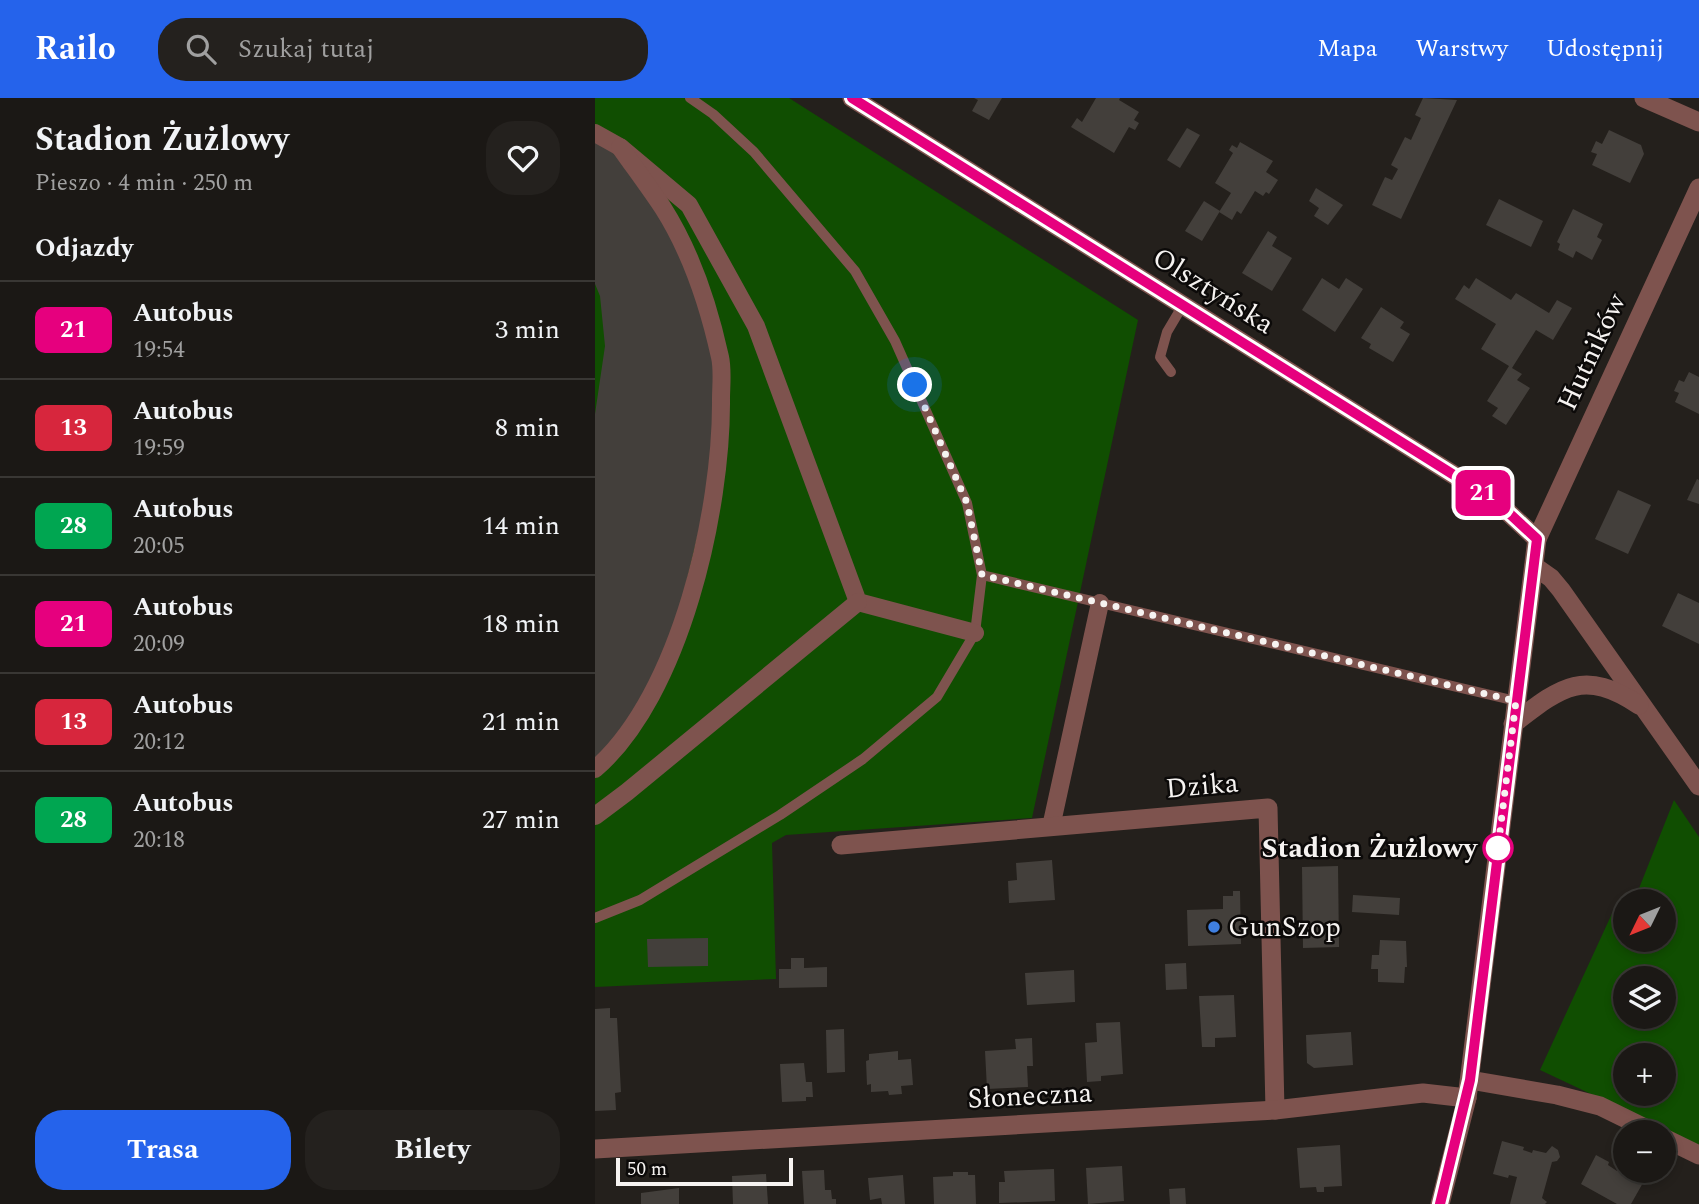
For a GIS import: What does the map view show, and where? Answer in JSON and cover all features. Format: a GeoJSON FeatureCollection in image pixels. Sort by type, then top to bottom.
{"type":"FeatureCollection","features":[{"type":"Feature","properties":{"kind":"street","name":"Olsztyńska"},"geometry":{"type":"LineString","coordinates":[[852,98],[1497,502],[1537,539]]}},
{"type":"Feature","properties":{"kind":"street"},"geometry":{"type":"LineString","coordinates":[[1644,98],[1699,122]]}},
{"type":"Feature","properties":{"kind":"street"},"geometry":{"type":"LineString","coordinates":[[595,133],[620,147],[689,205],[747,308],[858,601]]}},
{"type":"Feature","properties":{"kind":"street"},"geometry":{"type":"LineString","coordinates":[[595,769],[626,732],[652,694],[666,666],[692,591],[709,524],[721,438],[720,359],[689,259],[664,210],[620,147]]}},
{"type":"Feature","properties":{"kind":"street","name":"Hutników"},"geometry":{"type":"LineString","coordinates":[[1440,1204],[1469,1089],[1537,539],[1699,188]]}},
{"type":"Feature","properties":{"kind":"street"},"geometry":{"type":"LineString","coordinates":[[1534,566],[1551,578],[1561,590],[1699,786]]}},
{"type":"Feature","properties":{"kind":"street"},"geometry":{"type":"LineString","coordinates":[[858,601],[975,633]]}},
{"type":"Feature","properties":{"kind":"street"},"geometry":{"type":"LineString","coordinates":[[595,816],[858,601]]}},
{"type":"Feature","properties":{"kind":"street"},"geometry":{"type":"LineString","coordinates":[[1051,827],[1100,603]]}},
{"type":"Feature","properties":{"kind":"street"},"geometry":{"type":"LineString","coordinates":[[1513,724],[1539,705],[1577,684],[1611,689],[1646,710]]}},
{"type":"Feature","properties":{"kind":"street","name":"Dzika"},"geometry":{"type":"LineString","coordinates":[[841,845],[1268,808],[1275,1110]]}},
{"type":"Feature","properties":{"kind":"street","name":"Słoneczna"},"geometry":{"type":"LineString","coordinates":[[595,1149],[1275,1110],[1469,1089],[1557,1095],[1599,1106],[1628,1120]]}},
{"type":"Feature","properties":{"kind":"street"},"geometry":{"type":"LineString","coordinates":[[1676,1144],[1699,1155]]}},
{"type":"Feature","properties":{"kind":"lane"},"geometry":{"type":"LineString","coordinates":[[595,918],[640,900],[780,815],[863,759],[937,697],[975,633],[982,575],[967,503],[895,341],[855,271],[754,152],[713,114],[690,98]]}},
{"type":"Feature","properties":{"kind":"lane"},"geometry":{"type":"LineString","coordinates":[[1171,372],[1160,357],[1167,332],[1184,305]]}},
{"type":"Feature","properties":{"kind":"lane"},"geometry":{"type":"LineString","coordinates":[[982,575],[1516,701]]}},
{"type":"Feature","properties":{"kind":"green space"},"geometry":{"type":"Polygon","coordinates":[[[595,98],[789,98],[1138,320],[1032,818],[786,835],[772,843],[776,979],[595,987],[595,98]]]}},
{"type":"Feature","properties":{"kind":"green space"},"geometry":{"type":"Polygon","coordinates":[[[1674,800],[1699,837],[1699,1145],[1676,1134],[1676,1120],[1646,1120],[1616,1106],[1676,1106],[1676,1043],[1613,1043],[1613,1104],[1540,1070],[1613,911],[1613,952],[1677,952],[1677,889],[1639,889],[1674,800]]]}},
{"type":"Feature","properties":{"kind":"building"},"geometry":{"type":"Polygon","coordinates":[[[974,98],[1002,98],[989,120],[972,111],[978,100],[974,98]]]}},
{"type":"Feature","properties":{"kind":"building"},"geometry":{"type":"Polygon","coordinates":[[[1096,98],[1120,98],[1119,100],[1139,112],[1134,120],[1139,123],[1135,130],[1129,127],[1114,153],[1071,127],[1077,118],[1082,122],[1096,98]]]}},
{"type":"Feature","properties":{"kind":"building"},"geometry":{"type":"Polygon","coordinates":[[[1423,98],[1457,100],[1401,219],[1372,205],[1385,177],[1392,180],[1398,169],[1391,165],[1405,137],[1411,140],[1421,118],[1415,115],[1423,98]]]}},
{"type":"Feature","properties":{"kind":"building"},"geometry":{"type":"Polygon","coordinates":[[[1187,128],[1200,135],[1180,168],[1167,160],[1187,128]]]}},
{"type":"Feature","properties":{"kind":"building"},"geometry":{"type":"Polygon","coordinates":[[[1609,130],[1641,145],[1644,154],[1630,183],[1592,165],[1597,154],[1591,152],[1596,141],[1602,144],[1609,130]]]}},
{"type":"Feature","properties":{"kind":"building"},"geometry":{"type":"Polygon","coordinates":[[[595,133],[620,147],[664,210],[720,359],[721,438],[666,666],[595,769],[595,414],[605,346],[600,296],[595,284],[595,133]]]}},
{"type":"Feature","properties":{"kind":"building"},"geometry":{"type":"Polygon","coordinates":[[[1240,142],[1273,161],[1266,172],[1278,180],[1269,194],[1266,192],[1263,196],[1255,191],[1241,214],[1237,211],[1232,220],[1219,212],[1231,193],[1215,183],[1233,153],[1229,150],[1232,145],[1237,148],[1240,142]]]}},
{"type":"Feature","properties":{"kind":"building"},"geometry":{"type":"Polygon","coordinates":[[[1316,188],[1343,205],[1328,225],[1314,216],[1319,208],[1309,201],[1316,188]]]}},
{"type":"Feature","properties":{"kind":"building"},"geometry":{"type":"Polygon","coordinates":[[[1499,199],[1543,221],[1531,247],[1486,225],[1499,199]]]}},
{"type":"Feature","properties":{"kind":"building"},"geometry":{"type":"Polygon","coordinates":[[[1204,201],[1220,211],[1202,241],[1185,231],[1204,201]]]}},
{"type":"Feature","properties":{"kind":"building"},"geometry":{"type":"Polygon","coordinates":[[[1573,209],[1603,224],[1597,237],[1602,240],[1592,260],[1576,251],[1573,258],[1558,250],[1560,244],[1557,242],[1573,209]]]}},
{"type":"Feature","properties":{"kind":"building"},"geometry":{"type":"Polygon","coordinates":[[[1268,231],[1277,237],[1272,246],[1292,258],[1272,291],[1242,273],[1268,231]]]}},
{"type":"Feature","properties":{"kind":"building"},"geometry":{"type":"Polygon","coordinates":[[[1322,278],[1339,289],[1346,278],[1363,289],[1335,332],[1302,310],[1322,278]]]}},
{"type":"Feature","properties":{"kind":"building"},"geometry":{"type":"Polygon","coordinates":[[[1476,278],[1511,300],[1516,293],[1549,313],[1557,300],[1572,308],[1553,340],[1536,330],[1512,368],[1522,374],[1517,380],[1530,388],[1506,425],[1492,416],[1498,408],[1487,401],[1509,366],[1481,349],[1496,324],[1455,299],[1464,285],[1469,289],[1476,278]]]}},
{"type":"Feature","properties":{"kind":"building"},"geometry":{"type":"Polygon","coordinates":[[[1381,307],[1404,322],[1400,328],[1410,334],[1393,362],[1369,348],[1371,344],[1361,338],[1381,307]]]}},
{"type":"Feature","properties":{"kind":"building"},"geometry":{"type":"Polygon","coordinates":[[[1689,372],[1699,377],[1699,414],[1675,402],[1679,393],[1674,391],[1679,380],[1684,382],[1689,372]]]}},
{"type":"Feature","properties":{"kind":"building"},"geometry":{"type":"Polygon","coordinates":[[[1697,479],[1699,480],[1699,504],[1687,500],[1697,479]]]}},
{"type":"Feature","properties":{"kind":"building"},"geometry":{"type":"Polygon","coordinates":[[[1618,490],[1651,505],[1628,554],[1595,539],[1618,490]]]}},
{"type":"Feature","properties":{"kind":"building"},"geometry":{"type":"Polygon","coordinates":[[[1678,593],[1699,603],[1699,644],[1662,626],[1678,593]]]}},
{"type":"Feature","properties":{"kind":"building"},"geometry":{"type":"Polygon","coordinates":[[[1052,860],[1055,900],[1009,903],[1008,881],[1017,880],[1016,863],[1052,860]]]}},
{"type":"Feature","properties":{"kind":"building"},"geometry":{"type":"Polygon","coordinates":[[[1338,866],[1339,947],[1303,948],[1302,867],[1338,866]]]}},
{"type":"Feature","properties":{"kind":"building","name":"GunSzop"},"geometry":{"type":"Polygon","coordinates":[[[1233,891],[1240,891],[1241,944],[1188,946],[1187,910],[1223,909],[1223,896],[1233,896],[1233,891]]]}},
{"type":"Feature","properties":{"kind":"building"},"geometry":{"type":"Polygon","coordinates":[[[1353,895],[1400,898],[1399,915],[1352,912],[1353,895]]]}},
{"type":"Feature","properties":{"kind":"building"},"geometry":{"type":"Polygon","coordinates":[[[708,938],[708,966],[648,967],[647,939],[708,938]]]}},
{"type":"Feature","properties":{"kind":"building"},"geometry":{"type":"Polygon","coordinates":[[[1380,940],[1406,941],[1407,967],[1404,983],[1378,982],[1378,969],[1371,969],[1372,955],[1379,955],[1380,940]]]}},
{"type":"Feature","properties":{"kind":"building"},"geometry":{"type":"Polygon","coordinates":[[[791,958],[804,958],[804,968],[827,967],[827,987],[779,988],[779,969],[791,969],[791,958]]]}},
{"type":"Feature","properties":{"kind":"building"},"geometry":{"type":"Polygon","coordinates":[[[1186,963],[1187,989],[1166,990],[1165,964],[1186,963]]]}},
{"type":"Feature","properties":{"kind":"building"},"geometry":{"type":"Polygon","coordinates":[[[1074,970],[1075,1002],[1027,1005],[1025,973],[1074,970]]]}},
{"type":"Feature","properties":{"kind":"building"},"geometry":{"type":"Polygon","coordinates":[[[1234,995],[1236,1037],[1215,1038],[1215,1047],[1202,1047],[1199,996],[1234,995]]]}},
{"type":"Feature","properties":{"kind":"building"},"geometry":{"type":"Polygon","coordinates":[[[610,1008],[610,1018],[617,1018],[621,1092],[615,1093],[616,1110],[595,1111],[595,1009],[610,1008]]]}},
{"type":"Feature","properties":{"kind":"building"},"geometry":{"type":"Polygon","coordinates":[[[1120,1022],[1123,1074],[1101,1076],[1101,1081],[1087,1082],[1085,1043],[1097,1042],[1096,1023],[1120,1022]]]}},
{"type":"Feature","properties":{"kind":"building"},"geometry":{"type":"Polygon","coordinates":[[[844,1029],[845,1072],[827,1073],[826,1030],[844,1029]]]}},
{"type":"Feature","properties":{"kind":"building"},"geometry":{"type":"Polygon","coordinates":[[[1351,1032],[1353,1065],[1314,1068],[1307,1063],[1306,1035],[1351,1032]]]}},
{"type":"Feature","properties":{"kind":"building"},"geometry":{"type":"Polygon","coordinates":[[[1032,1038],[1033,1066],[1027,1066],[1028,1087],[987,1089],[985,1051],[1016,1049],[1015,1039],[1032,1038]]]}},
{"type":"Feature","properties":{"kind":"building"},"geometry":{"type":"Polygon","coordinates":[[[898,1051],[898,1060],[911,1059],[913,1085],[901,1086],[902,1094],[871,1092],[871,1084],[867,1085],[866,1061],[869,1060],[869,1054],[898,1051]]]}},
{"type":"Feature","properties":{"kind":"building"},"geometry":{"type":"Polygon","coordinates":[[[804,1063],[806,1082],[812,1082],[813,1097],[806,1097],[806,1101],[782,1102],[780,1064],[804,1063]]]}},
{"type":"Feature","properties":{"kind":"building"},"geometry":{"type":"Polygon","coordinates":[[[1502,1141],[1524,1147],[1523,1150],[1532,1153],[1533,1150],[1546,1153],[1552,1146],[1558,1150],[1560,1157],[1552,1162],[1542,1198],[1547,1202],[1545,1204],[1510,1204],[1517,1177],[1509,1175],[1508,1178],[1493,1174],[1502,1141]]]}},
{"type":"Feature","properties":{"kind":"building"},"geometry":{"type":"Polygon","coordinates":[[[1340,1145],[1342,1186],[1324,1187],[1324,1192],[1317,1192],[1316,1187],[1300,1188],[1297,1148],[1340,1145]]]}},
{"type":"Feature","properties":{"kind":"building"},"geometry":{"type":"Polygon","coordinates":[[[1596,1155],[1609,1162],[1608,1165],[1613,1168],[1613,1183],[1643,1183],[1631,1204],[1617,1204],[1581,1184],[1596,1155]]]}},
{"type":"Feature","properties":{"kind":"building"},"geometry":{"type":"Polygon","coordinates":[[[1122,1166],[1124,1201],[1088,1204],[1086,1168],[1122,1166]]]}},
{"type":"Feature","properties":{"kind":"building"},"geometry":{"type":"Polygon","coordinates":[[[1054,1169],[1055,1201],[999,1203],[999,1182],[1005,1182],[1004,1171],[1054,1169]]]}},
{"type":"Feature","properties":{"kind":"building"},"geometry":{"type":"Polygon","coordinates":[[[824,1170],[825,1190],[831,1190],[836,1204],[804,1204],[802,1171],[824,1170]]]}},
{"type":"Feature","properties":{"kind":"building"},"geometry":{"type":"Polygon","coordinates":[[[953,1172],[975,1175],[976,1204],[934,1204],[933,1177],[953,1176],[953,1172]]]}},
{"type":"Feature","properties":{"kind":"building"},"geometry":{"type":"Polygon","coordinates":[[[766,1174],[768,1204],[733,1204],[732,1176],[766,1174]]]}},
{"type":"Feature","properties":{"kind":"building"},"geometry":{"type":"Polygon","coordinates":[[[903,1175],[905,1204],[882,1204],[881,1198],[870,1200],[868,1178],[903,1175]]]}},
{"type":"Feature","properties":{"kind":"building"},"geometry":{"type":"Polygon","coordinates":[[[679,1188],[679,1204],[641,1204],[641,1193],[679,1188]]]}},
{"type":"Feature","properties":{"kind":"building"},"geometry":{"type":"Polygon","coordinates":[[[1185,1188],[1186,1204],[1170,1204],[1169,1189],[1185,1188]]]}},
{"type":"Feature","properties":{"kind":"bus line","name":"21"},"geometry":{"type":"LineString","coordinates":[[852,98],[1497,502],[1537,539],[1470,1080],[1440,1204]]}},
{"type":"Feature","properties":{"kind":"place","name":"Stadion Żużlowy"},"geometry":{"type":"Point","coordinates":[1498,848]}},
{"type":"Feature","properties":{"kind":"place","name":"GunSzop"},"geometry":{"type":"Point","coordinates":[1214,927]}},
{"type":"Feature","properties":{"kind":"route"},"geometry":{"type":"LineString","coordinates":[[915,385],[967,503],[982,575],[1516,701],[1498,848]]}}]}
